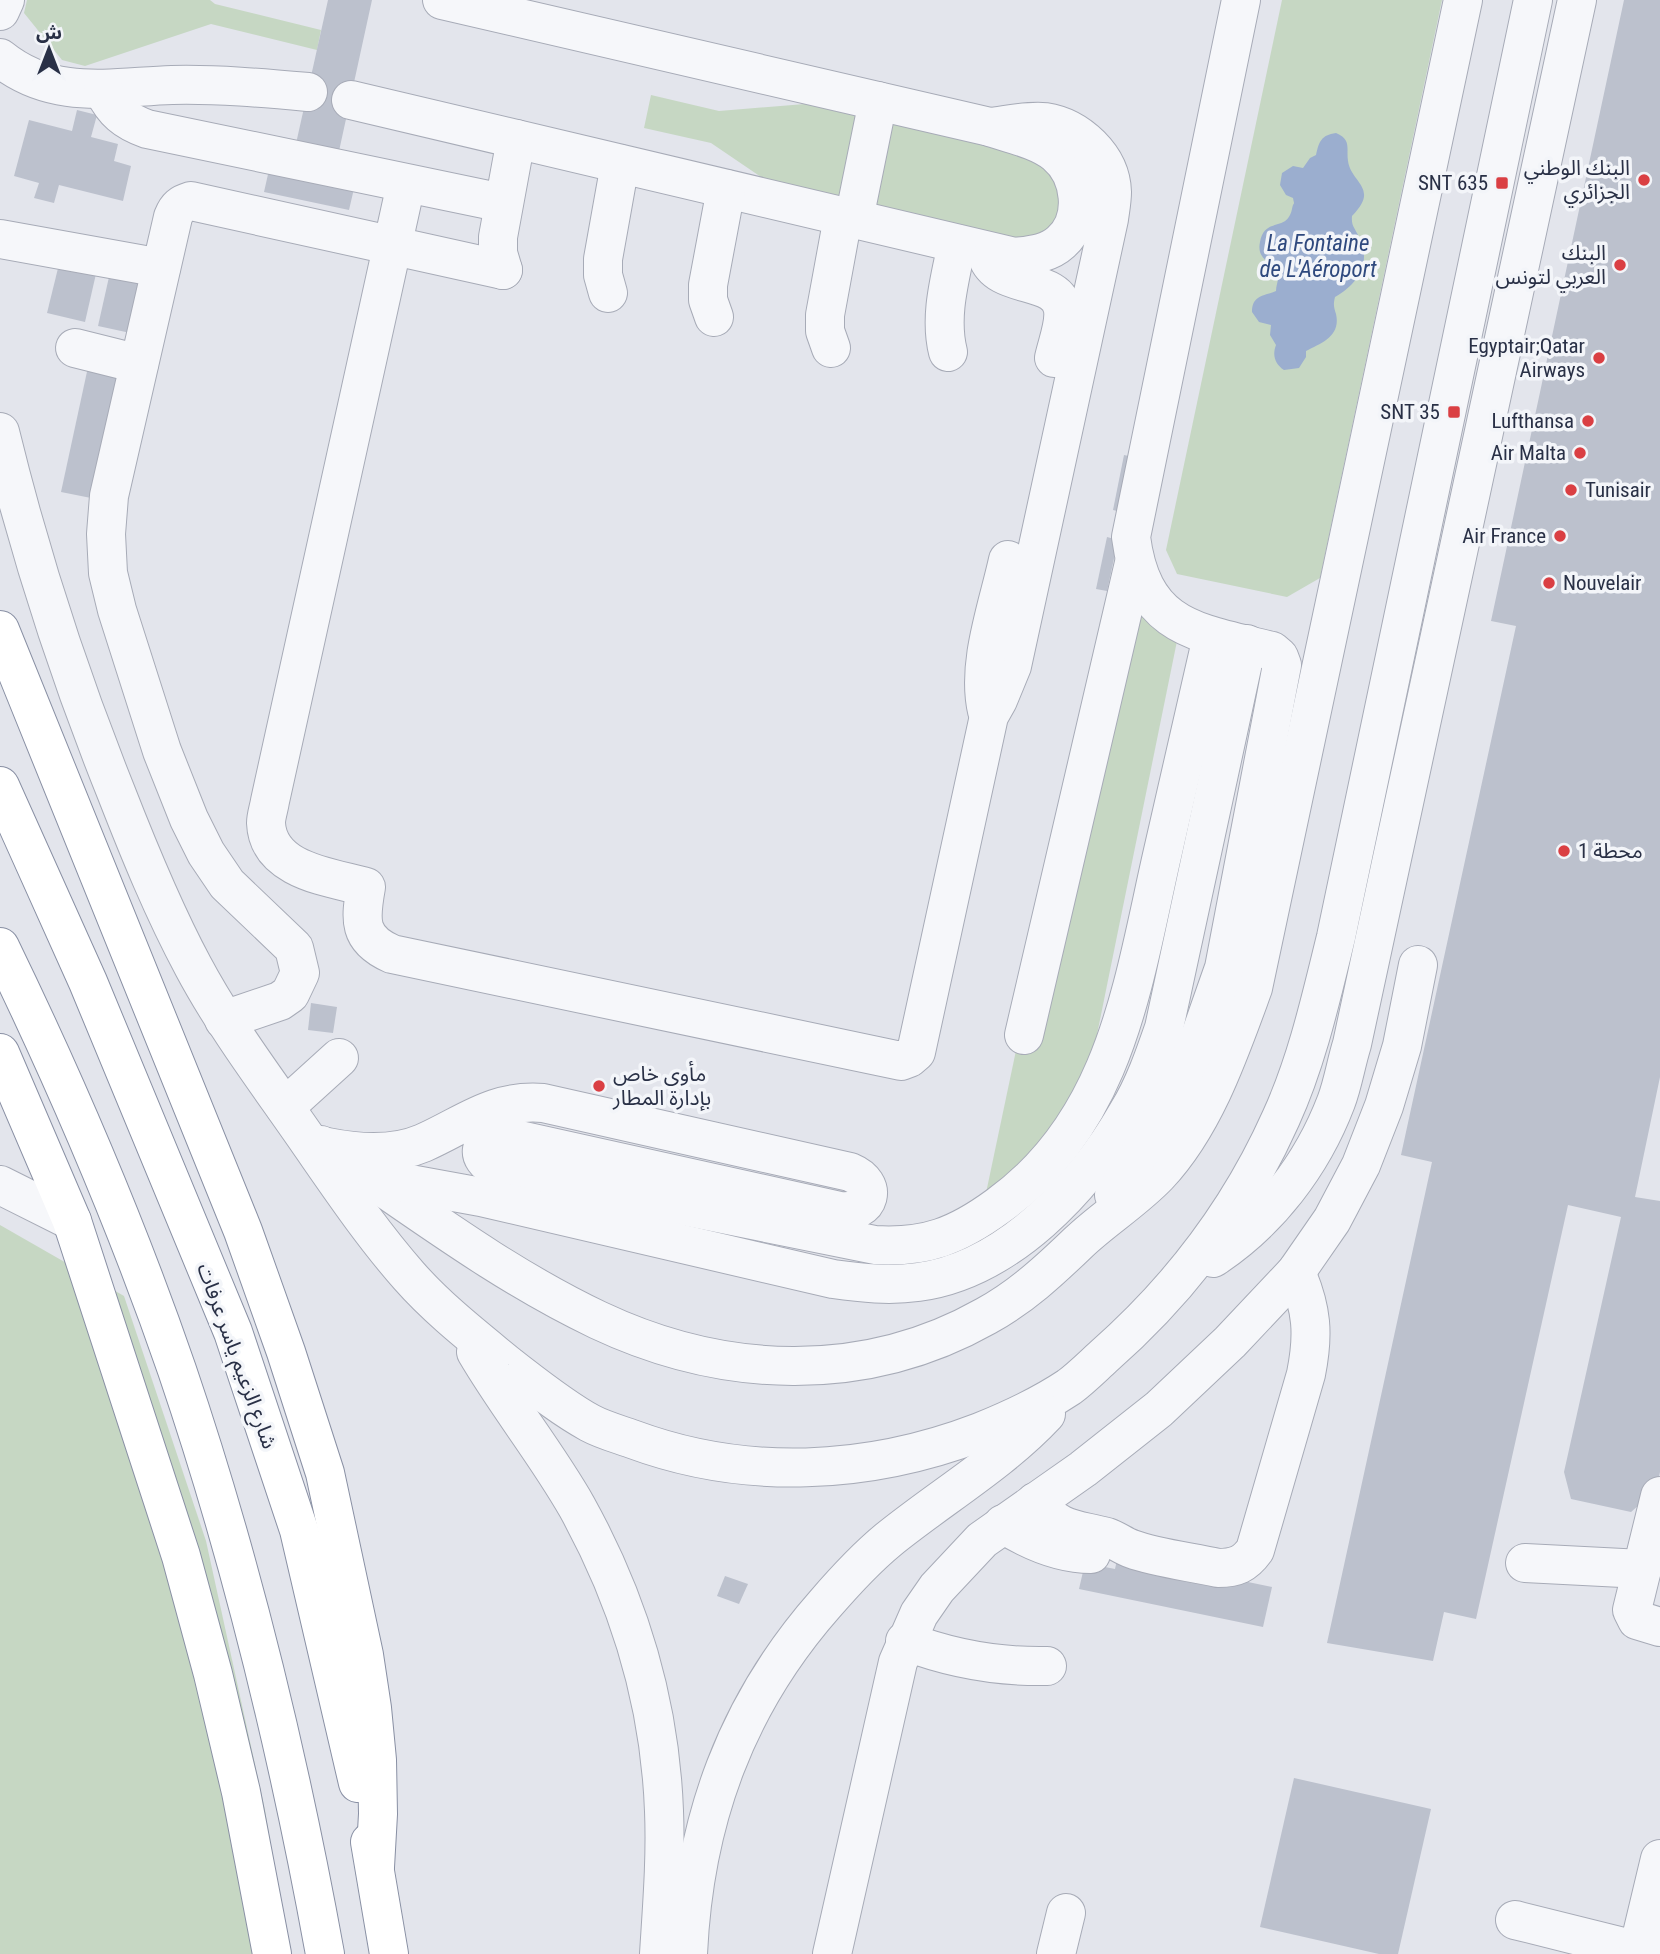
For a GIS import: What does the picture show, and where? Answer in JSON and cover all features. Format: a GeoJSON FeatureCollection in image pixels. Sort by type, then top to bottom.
{"type":"FeatureCollection","features":[{"type":"Feature","properties":{"kind":"highway"},"geometry":{"type":"LineString","coordinates":[[0,630],[243,1231],[325,1473],[364,1655],[372,1707],[377,1774],[375,1867]]}},
{"type":"Feature","properties":{"kind":"highway","name":"شارع الزعيم ياسر عرفات"},"geometry":{"type":"LineString","coordinates":[[0,786],[89,982],[233,1332],[299,1530],[346,1728],[375,1867],[389,1954]]}},
{"type":"Feature","properties":{"kind":"highway"},"geometry":{"type":"LineString","coordinates":[[0,947],[80,1118],[177,1369],[261,1653],[288,1766],[325,1954]]}},
{"type":"Feature","properties":{"kind":"highway"},"geometry":{"type":"LineString","coordinates":[[0,1053],[72,1221],[181,1556],[241,1792],[272,1954]]}},
{"type":"Feature","properties":{"kind":"street"},"geometry":{"type":"LineString","coordinates":[[0,11],[5,0]]}},
{"type":"Feature","properties":{"kind":"street"},"geometry":{"type":"LineString","coordinates":[[442,0],[555,13],[878,101],[990,127],[1032,142],[1055,154],[1072,173],[1079,196],[1075,221],[1062,242],[1040,254],[984,250]]}},
{"type":"Feature","properties":{"kind":"street"},"geometry":{"type":"LineString","coordinates":[[1024,1035],[1134,564],[1131,537],[1136,503],[1241,0]]}},
{"type":"Feature","properties":{"kind":"street"},"geometry":{"type":"LineString","coordinates":[[304,1129],[443,1228],[505,1268],[598,1320],[669,1348],[737,1363],[801,1367],[866,1361],[928,1343],[987,1316],[1040,1279],[1087,1234],[1124,1206],[1159,1174],[1187,1136],[1225,1064],[1254,988],[1463,0]]}},
{"type":"Feature","properties":{"kind":"street"},"geometry":{"type":"LineString","coordinates":[[688,1954],[696,1867],[708,1816],[724,1766],[745,1719],[771,1674],[805,1627],[843,1583],[877,1550],[1028,1433],[1069,1386],[1121,1341],[1182,1278],[1244,1189],[1282,1117],[1314,1027],[1336,937],[1534,0]]}},
{"type":"Feature","properties":{"kind":"street"},"geometry":{"type":"LineString","coordinates":[[1507,124],[1525,116],[1537,101],[1560,0]]}},
{"type":"Feature","properties":{"kind":"street"},"geometry":{"type":"LineString","coordinates":[[1182,1278],[1231,1245],[1275,1204],[1311,1156],[1336,1102],[1352,1044],[1577,0]]}},
{"type":"Feature","properties":{"kind":"street"},"geometry":{"type":"LineString","coordinates":[[0,58],[36,79],[69,88],[103,90],[212,85],[308,92]]}},
{"type":"Feature","properties":{"kind":"street"},"geometry":{"type":"LineString","coordinates":[[103,90],[112,108],[128,122],[147,130],[503,202]]}},
{"type":"Feature","properties":{"kind":"street"},"geometry":{"type":"LineString","coordinates":[[351,100],[1097,276]]}},
{"type":"Feature","properties":{"kind":"street"},"geometry":{"type":"LineString","coordinates":[[854,219],[878,101]]}},
{"type":"Feature","properties":{"kind":"street"},"geometry":{"type":"LineString","coordinates":[[406,184],[270,801],[266,822],[272,844],[285,861],[295,866],[366,887],[362,923],[368,937],[378,948],[392,954],[901,1061],[916,1052],[989,716],[1012,666],[1109,219],[1112,190],[1103,162],[1084,140],[1065,127],[1042,122],[990,127]]}},
{"type":"Feature","properties":{"kind":"street"},"geometry":{"type":"LineString","coordinates":[[503,270],[498,253],[503,202],[526,142]]}},
{"type":"Feature","properties":{"kind":"street"},"geometry":{"type":"LineString","coordinates":[[503,270],[518,242],[526,142]]}},
{"type":"Feature","properties":{"kind":"street"},"geometry":{"type":"LineString","coordinates":[[224,1020],[281,1001],[290,993],[300,973],[293,948],[228,884],[206,853],[189,819],[162,751],[117,610],[108,573],[106,534],[109,496],[177,209],[183,203],[191,201],[503,270]]}},
{"type":"Feature","properties":{"kind":"street"},"geometry":{"type":"LineString","coordinates":[[0,239],[161,268]]}},
{"type":"Feature","properties":{"kind":"street"},"geometry":{"type":"LineString","coordinates":[[984,250],[997,272],[1049,290],[1062,303],[1064,312],[985,663],[984,699],[989,716]]}},
{"type":"Feature","properties":{"kind":"street"},"geometry":{"type":"LineString","coordinates":[[75,348],[139,364]]}},
{"type":"Feature","properties":{"kind":"street"},"geometry":{"type":"LineString","coordinates":[[0,432],[50,612],[92,731],[138,848],[191,962],[224,1020],[304,1129],[349,1200],[411,1279],[460,1326],[532,1384],[592,1424],[658,1448],[728,1463],[799,1469],[871,1463],[940,1447],[1007,1422],[1069,1386]]}},
{"type":"Feature","properties":{"kind":"street"},"geometry":{"type":"LineString","coordinates":[[1087,1234],[1124,1181],[1164,1114],[1198,1042],[1224,968],[1282,665],[1279,657],[1272,651],[1229,641],[1180,624],[1154,601],[1134,564]]}},
{"type":"Feature","properties":{"kind":"street"},"geometry":{"type":"LineString","coordinates":[[304,1129],[346,1151],[396,1150],[421,1144],[495,1107],[527,1102],[543,1103],[850,1172],[861,1176],[867,1185],[867,1197],[862,1207],[851,1212],[840,1211],[501,1136],[491,1138],[484,1145],[481,1155],[486,1164],[861,1242],[897,1246],[941,1239],[962,1230],[1009,1198],[1107,1147],[1130,1110],[1149,1069],[1164,1028],[1229,641]]}},
{"type":"Feature","properties":{"kind":"street"},"geometry":{"type":"LineString","coordinates":[[832,1954],[898,1662],[919,1614],[937,1588],[982,1540],[1083,1469],[1158,1409],[1230,1342],[1296,1272],[1332,1220],[1362,1165],[1402,1046],[1418,965]]}},
{"type":"Feature","properties":{"kind":"street"},"geometry":{"type":"LineString","coordinates":[[304,1129],[339,1058]]}},
{"type":"Feature","properties":{"kind":"street"},"geometry":{"type":"LineString","coordinates":[[368,1177],[481,1196],[833,1279],[876,1285],[920,1282],[962,1271],[1002,1251],[1036,1224],[1067,1167]]}},
{"type":"Feature","properties":{"kind":"street"},"geometry":{"type":"LineString","coordinates":[[0,1185],[72,1221]]}},
{"type":"Feature","properties":{"kind":"street"},"geometry":{"type":"LineString","coordinates":[[1035,1502],[1046,1515],[1060,1525],[1076,1532],[1106,1537],[1131,1549],[1218,1568],[1233,1568],[1247,1561],[1255,1550],[1311,1349],[1312,1322],[1306,1296],[1296,1272]]}},
{"type":"Feature","properties":{"kind":"street"},"geometry":{"type":"LineString","coordinates":[[460,1326],[576,1505],[617,1587],[632,1630],[655,1721],[661,1766],[664,1858],[659,1954]]}},
{"type":"Feature","properties":{"kind":"street"},"geometry":{"type":"LineString","coordinates":[[1660,1496],[1632,1610],[1637,1620],[1660,1628]]}},
{"type":"Feature","properties":{"kind":"street"},"geometry":{"type":"LineString","coordinates":[[1003,1524],[1032,1541],[1063,1551],[1097,1554],[1131,1549]]}},
{"type":"Feature","properties":{"kind":"street"},"geometry":{"type":"LineString","coordinates":[[1525,1563],[1642,1569]]}},
{"type":"Feature","properties":{"kind":"street"},"geometry":{"type":"LineString","coordinates":[[905,1641],[939,1654],[974,1662],[1011,1667],[1047,1666]]}},
{"type":"Feature","properties":{"kind":"street"},"geometry":{"type":"LineString","coordinates":[[1515,1920],[1645,1952],[1660,1859]]}},
{"type":"Feature","properties":{"kind":"street"},"geometry":{"type":"LineString","coordinates":[[1056,1954],[1066,1913]]}},
{"type":"Feature","properties":{"kind":"green space"},"geometry":{"type":"Polygon","coordinates":[[[27,0],[210,0],[215,4],[321,30],[317,50],[211,24],[85,66],[62,60],[24,13],[27,0]]]}},
{"type":"Feature","properties":{"kind":"green space"},"geometry":{"type":"Polygon","coordinates":[[[1282,0],[1442,0],[1320,578],[1287,597],[1177,574],[1166,550],[1282,0]]]}},
{"type":"Feature","properties":{"kind":"green space"},"geometry":{"type":"Polygon","coordinates":[[[651,95],[719,111],[817,103],[1055,157],[1085,189],[1036,252],[792,198],[711,143],[644,128],[651,95]]]}},
{"type":"Feature","properties":{"kind":"green space"},"geometry":{"type":"Polygon","coordinates":[[[1117,571],[1177,641],[1092,1059],[1061,1133],[982,1212],[1117,571]]]}},
{"type":"Feature","properties":{"kind":"green space"},"geometry":{"type":"Polygon","coordinates":[[[0,1225],[124,1296],[206,1541],[265,1810],[289,1954],[0,1954],[0,1225]]]}},
{"type":"Feature","properties":{"kind":"water","name":"La Fontaine de L'Aéroport"},"geometry":{"type":"Polygon","coordinates":[[[1336,133],[1346,142],[1350,169],[1364,192],[1364,199],[1352,216],[1363,247],[1363,264],[1356,279],[1335,297],[1337,322],[1333,333],[1324,342],[1306,351],[1306,357],[1299,368],[1284,370],[1275,359],[1276,345],[1270,335],[1271,325],[1259,322],[1252,312],[1256,299],[1276,291],[1278,278],[1276,270],[1261,253],[1260,242],[1266,229],[1286,221],[1294,203],[1293,198],[1286,195],[1280,185],[1282,173],[1293,166],[1303,168],[1310,158],[1316,155],[1322,140],[1327,135],[1336,133]]]}},
{"type":"Feature","properties":{"kind":"building"},"geometry":{"type":"Polygon","coordinates":[[[328,0],[372,0],[334,174],[356,180],[349,210],[264,192],[271,161],[291,166],[328,0]]]}},
{"type":"Feature","properties":{"kind":"building","name":"محطة 1"},"geometry":{"type":"Polygon","coordinates":[[[1624,0],[1660,0],[1660,1077],[1635,1197],[1660,1201],[1660,1472],[1656,1490],[1631,1512],[1571,1499],[1564,1472],[1621,1217],[1568,1205],[1476,1619],[1444,1612],[1433,1661],[1327,1643],[1432,1162],[1401,1155],[1516,626],[1491,621],[1624,0]]]}},
{"type":"Feature","properties":{"kind":"building"},"geometry":{"type":"Polygon","coordinates":[[[77,110],[97,115],[91,137],[118,144],[114,161],[131,166],[123,201],[59,185],[54,203],[34,198],[39,183],[14,176],[29,120],[72,131],[77,110]]]}},
{"type":"Feature","properties":{"kind":"building"},"geometry":{"type":"Polygon","coordinates":[[[61,256],[98,265],[85,322],[47,313],[61,256]]]}},
{"type":"Feature","properties":{"kind":"building"},"geometry":{"type":"Polygon","coordinates":[[[111,268],[148,277],[135,334],[98,326],[111,268]]]}},
{"type":"Feature","properties":{"kind":"building"},"geometry":{"type":"Polygon","coordinates":[[[88,367],[118,374],[91,498],[61,492],[88,367]]]}},
{"type":"Feature","properties":{"kind":"building"},"geometry":{"type":"Polygon","coordinates":[[[1124,455],[1138,458],[1125,513],[1113,510],[1124,455]]]}},
{"type":"Feature","properties":{"kind":"building"},"geometry":{"type":"Polygon","coordinates":[[[1107,537],[1118,540],[1107,591],[1096,589],[1107,537]]]}},
{"type":"Feature","properties":{"kind":"building"},"geometry":{"type":"Polygon","coordinates":[[[311,1003],[337,1007],[333,1033],[308,1030],[311,1003]]]}},
{"type":"Feature","properties":{"kind":"building"},"geometry":{"type":"Polygon","coordinates":[[[1118,1555],[1272,1587],[1263,1627],[1079,1589],[1085,1563],[1115,1569],[1118,1555]]]}},
{"type":"Feature","properties":{"kind":"building"},"geometry":{"type":"Polygon","coordinates":[[[725,1576],[748,1584],[739,1604],[717,1596],[725,1576]]]}},
{"type":"Feature","properties":{"kind":"building"},"geometry":{"type":"Polygon","coordinates":[[[1294,1778],[1431,1809],[1398,1954],[1379,1954],[1260,1927],[1294,1778]]]}},
{"type":"Feature","properties":{"kind":"place","name":"البنك الوطني الجزائري"},"geometry":{"type":"Point","coordinates":[1644,180]}},
{"type":"Feature","properties":{"kind":"place","name":"SNT 635"},"geometry":{"type":"Point","coordinates":[1502,183]}},
{"type":"Feature","properties":{"kind":"place","name":"البنك العربي لتونس"},"geometry":{"type":"Point","coordinates":[1620,265]}},
{"type":"Feature","properties":{"kind":"place","name":"Egyptair;Qatar Airways"},"geometry":{"type":"Point","coordinates":[1599,358]}},
{"type":"Feature","properties":{"kind":"place","name":"SNT 35"},"geometry":{"type":"Point","coordinates":[1454,412]}},
{"type":"Feature","properties":{"kind":"place","name":"Lufthansa"},"geometry":{"type":"Point","coordinates":[1588,421]}},
{"type":"Feature","properties":{"kind":"place","name":"Air Malta"},"geometry":{"type":"Point","coordinates":[1580,453]}},
{"type":"Feature","properties":{"kind":"place","name":"Tunisair"},"geometry":{"type":"Point","coordinates":[1571,490]}},
{"type":"Feature","properties":{"kind":"place","name":"Air France"},"geometry":{"type":"Point","coordinates":[1560,536]}},
{"type":"Feature","properties":{"kind":"place","name":"Nouvelair"},"geometry":{"type":"Point","coordinates":[1549,583]}},
{"type":"Feature","properties":{"kind":"place","name":"محطة 1"},"geometry":{"type":"Point","coordinates":[1564,851]}},
{"type":"Feature","properties":{"kind":"place","name":"مأوى خاص بإدارة المطار"},"geometry":{"type":"Point","coordinates":[599,1086]}}]}
